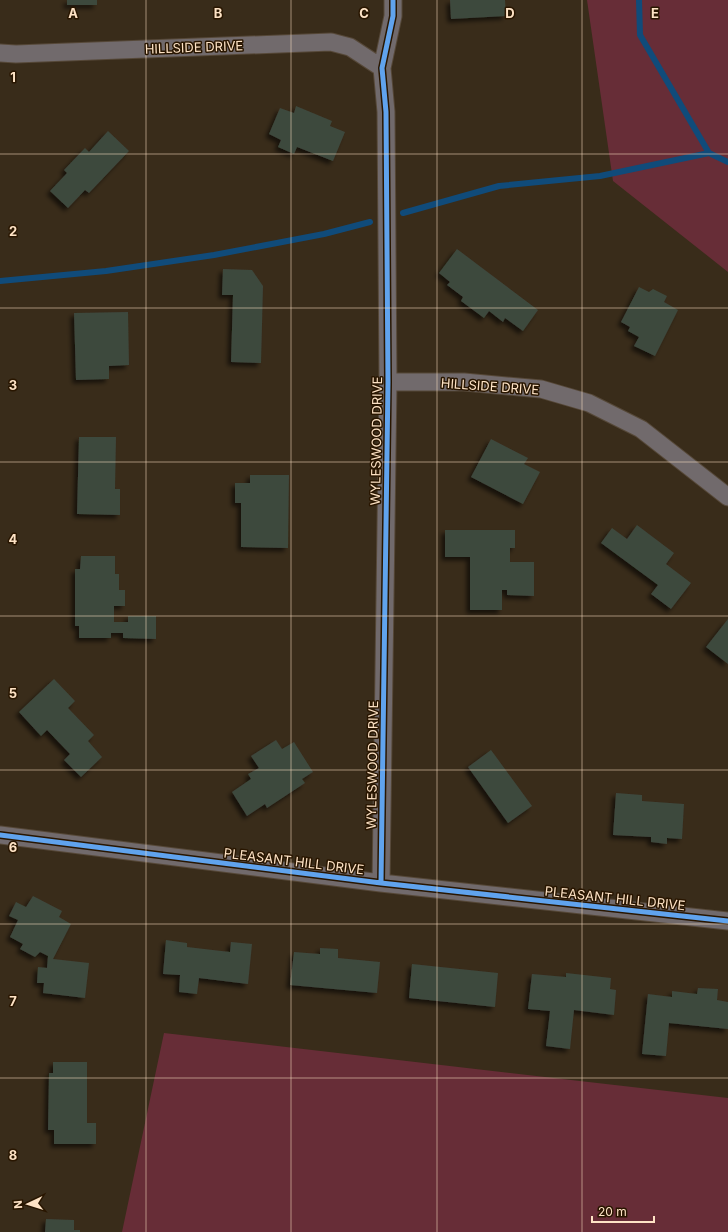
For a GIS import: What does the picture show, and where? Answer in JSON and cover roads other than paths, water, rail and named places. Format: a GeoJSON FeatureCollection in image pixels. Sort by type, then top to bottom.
{"type":"FeatureCollection","features":[{"type":"Feature","properties":{"kind":"street","name":"WYLESWOOD DRIVE"},"geometry":{"type":"LineString","coordinates":[[381,883],[388,382],[386,112],[382,68],[393,16],[393,0]]}},
{"type":"Feature","properties":{"kind":"street","name":"HILLSIDE DRIVE"},"geometry":{"type":"LineString","coordinates":[[0,53],[16,54],[331,42],[350,47],[382,68]]}},
{"type":"Feature","properties":{"kind":"street","name":"HILLSIDE DRIVE"},"geometry":{"type":"LineString","coordinates":[[388,382],[464,382],[541,389],[589,403],[641,429],[728,498]]}},
{"type":"Feature","properties":{"kind":"street","name":"PLEASANT HILL DRIVE"},"geometry":{"type":"LineString","coordinates":[[0,835],[381,883],[728,921]]}},
{"type":"Feature","properties":{"kind":"waterway"},"geometry":{"type":"LineString","coordinates":[[639,0],[640,35],[709,153],[728,162]]}},
{"type":"Feature","properties":{"kind":"waterway"},"geometry":{"type":"LineString","coordinates":[[403,213],[499,186],[600,176],[709,153]]}},
{"type":"Feature","properties":{"kind":"waterway"},"geometry":{"type":"LineString","coordinates":[[0,281],[106,271],[214,255],[324,234],[370,222]]}}]}
